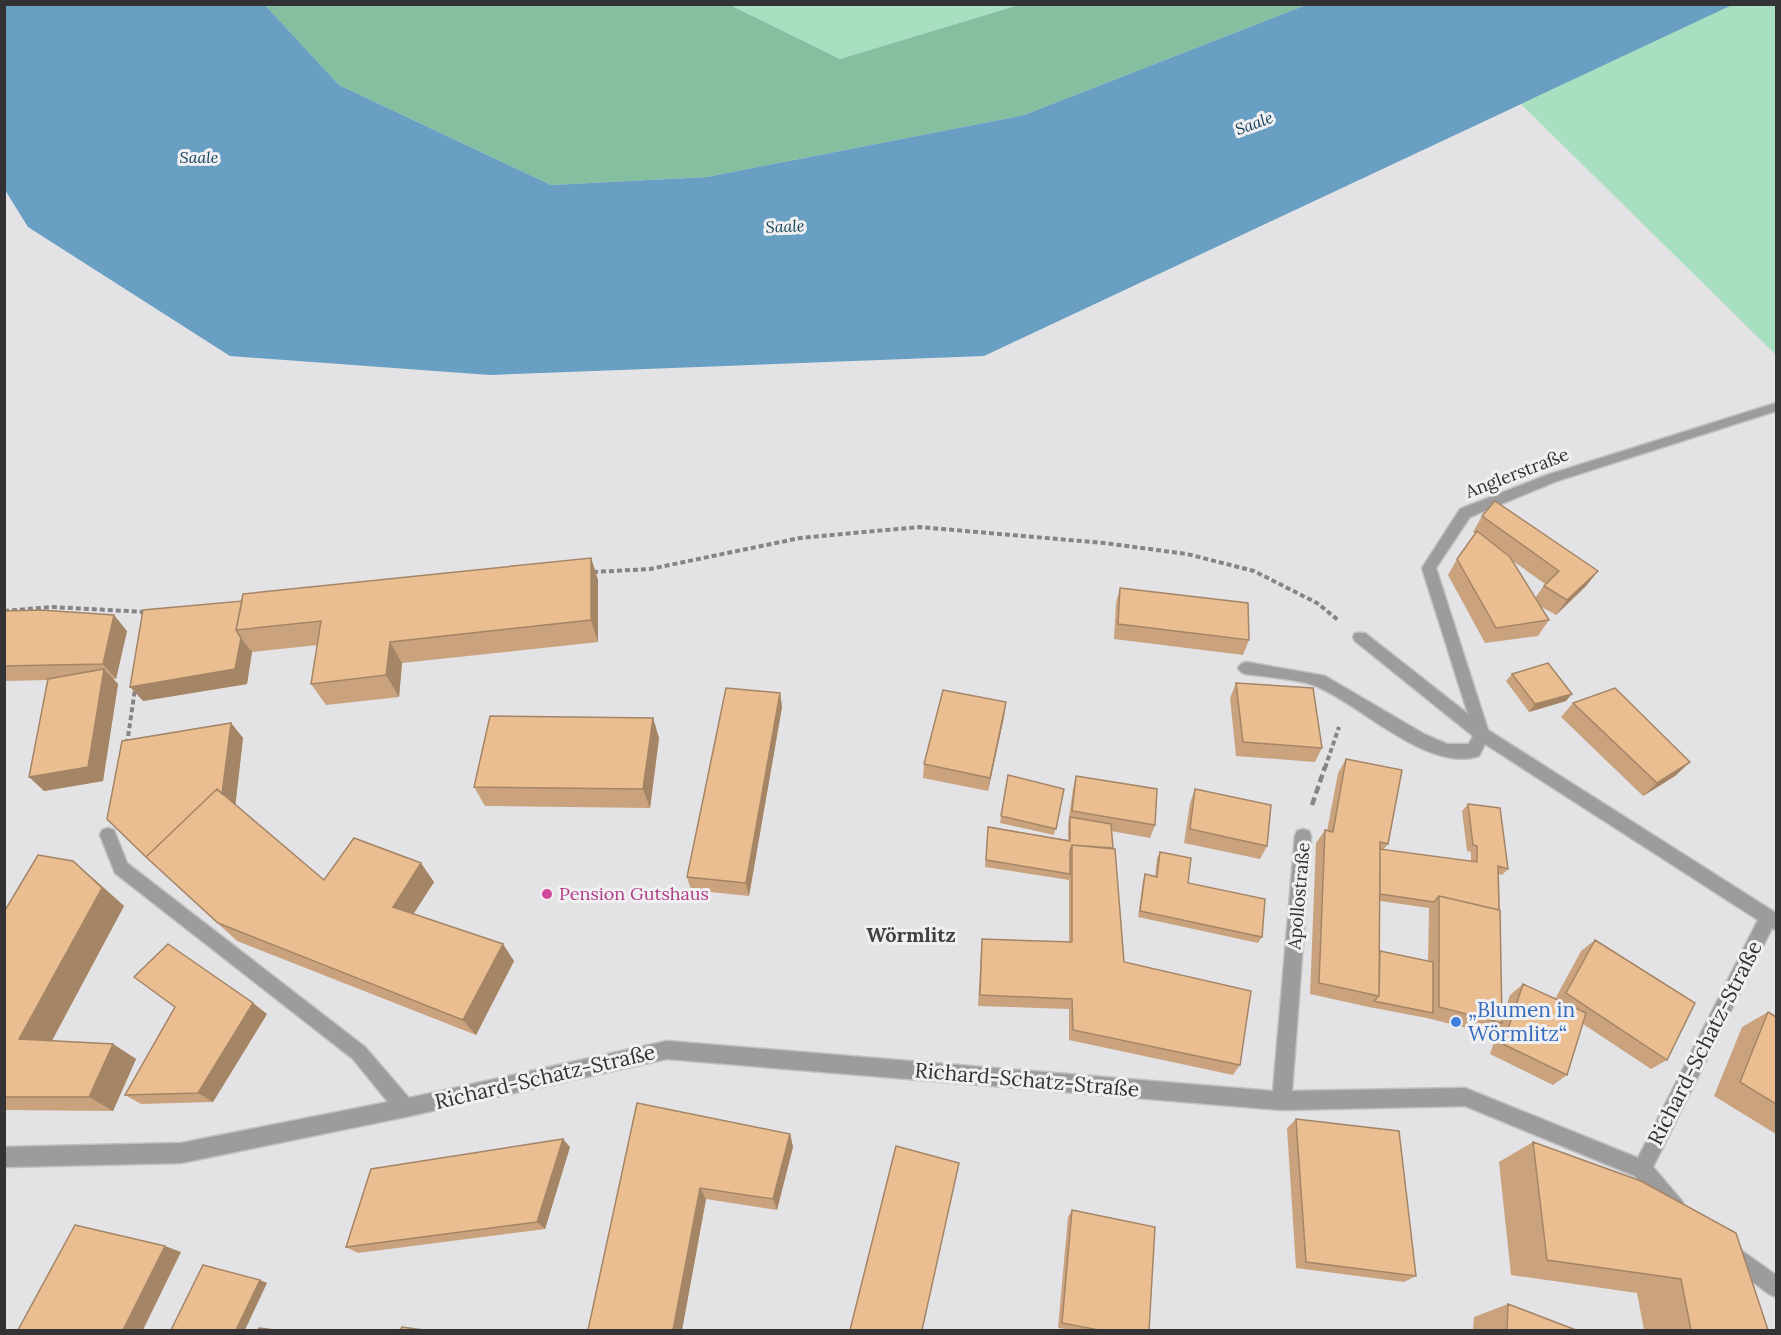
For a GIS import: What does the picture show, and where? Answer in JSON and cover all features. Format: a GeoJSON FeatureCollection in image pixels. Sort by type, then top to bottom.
{"type":"FeatureCollection","features":[{"type":"Feature","properties":{"kind":"street","name":"Anglerstraße"},"geometry":{"type":"LineString","coordinates":[[1482,734],[1429,568],[1465,513],[1552,478],[1776,407]]}},
{"type":"Feature","properties":{"kind":"street"},"geometry":{"type":"LineString","coordinates":[[1360,637],[1482,734],[1772,920]]}},
{"type":"Feature","properties":{"kind":"street"},"geometry":{"type":"LineString","coordinates":[[1245,668],[1320,680],[1418,739],[1446,751],[1473,751],[1482,734]]}},
{"type":"Feature","properties":{"kind":"street"},"geometry":{"type":"LineString","coordinates":[[108,835],[121,868],[358,1053],[405,1108]]}},
{"type":"Feature","properties":{"kind":"street","name":"Apollostraße"},"geometry":{"type":"LineString","coordinates":[[1281,1101],[1303,836]]}},
{"type":"Feature","properties":{"kind":"street","name":"Richard-Schatz-Straße"},"geometry":{"type":"LineString","coordinates":[[1642,1169],[1772,920]]}},
{"type":"Feature","properties":{"kind":"street","name":"Richard-Schatz-Straße"},"geometry":{"type":"LineString","coordinates":[[4,1157],[181,1153],[405,1108],[668,1050],[1281,1101],[1465,1097],[1642,1169],[1688,1219]]}},
{"type":"Feature","properties":{"kind":"street"},"geometry":{"type":"LineString","coordinates":[[1733,1278],[1718,1244],[1776,1287]]}},
{"type":"Feature","properties":{"kind":"path"},"geometry":{"type":"LineString","coordinates":[[590,572],[650,569],[800,538],[919,527],[1104,543],[1187,554],[1254,571],[1317,603],[1360,637]]}},
{"type":"Feature","properties":{"kind":"path"},"geometry":{"type":"LineString","coordinates":[[4,611],[52,608],[151,612]]}},
{"type":"Feature","properties":{"kind":"path"},"geometry":{"type":"LineString","coordinates":[[126,753],[135,687]]}},
{"type":"Feature","properties":{"kind":"path","name":"Apollostraße"},"geometry":{"type":"LineString","coordinates":[[1303,836],[1331,746],[1350,699]]}},
{"type":"Feature","properties":{"kind":"green space"},"geometry":{"type":"Polygon","coordinates":[[[265,5],[730,5],[840,59],[1019,5],[1306,5],[1024,115],[707,177],[551,185],[339,85],[265,5]]]}},
{"type":"Feature","properties":{"kind":"green space"},"geometry":{"type":"Polygon","coordinates":[[[730,5],[1019,5],[840,59],[730,5]]]}},
{"type":"Feature","properties":{"kind":"green space"},"geometry":{"type":"Polygon","coordinates":[[[1729,5],[1776,5],[1776,355],[1520,103],[1729,5]]]}},
{"type":"Feature","properties":{"kind":"water","name":"Saale"},"geometry":{"type":"Polygon","coordinates":[[[5,4],[265,5],[339,85],[551,185],[707,177],[1024,115],[1306,5],[1732,5],[984,356],[490,375],[230,356],[28,227],[5,190],[5,4]]]}},
{"type":"Feature","properties":{"kind":"building"},"geometry":{"type":"Polygon","coordinates":[[[1495,501],[1598,571],[1567,600],[1544,586],[1559,571],[1482,516],[1495,501]]]}},
{"type":"Feature","properties":{"kind":"building"},"geometry":{"type":"Polygon","coordinates":[[[1477,531],[1510,557],[1549,620],[1496,628],[1457,559],[1477,531]]]}},
{"type":"Feature","properties":{"kind":"building"},"geometry":{"type":"Polygon","coordinates":[[[591,558],[591,620],[390,642],[386,675],[311,684],[321,621],[236,630],[243,594],[591,558]]]}},
{"type":"Feature","properties":{"kind":"building"},"geometry":{"type":"Polygon","coordinates":[[[1120,588],[1248,603],[1249,640],[1118,624],[1120,588]]]}},
{"type":"Feature","properties":{"kind":"building"},"geometry":{"type":"Polygon","coordinates":[[[242,601],[236,630],[241,638],[235,669],[130,687],[143,610],[242,601]]]}},
{"type":"Feature","properties":{"kind":"building"},"geometry":{"type":"Polygon","coordinates":[[[40,610],[114,615],[103,664],[4,666],[4,611],[40,610]]]}},
{"type":"Feature","properties":{"kind":"building"},"geometry":{"type":"Polygon","coordinates":[[[1548,663],[1572,694],[1535,704],[1512,674],[1548,663]]]}},
{"type":"Feature","properties":{"kind":"building"},"geometry":{"type":"Polygon","coordinates":[[[104,669],[88,767],[29,777],[48,679],[104,669]]]}},
{"type":"Feature","properties":{"kind":"building"},"geometry":{"type":"Polygon","coordinates":[[[1236,683],[1313,688],[1322,748],[1243,742],[1236,683]]]}},
{"type":"Feature","properties":{"kind":"building"},"geometry":{"type":"Polygon","coordinates":[[[726,688],[780,693],[746,883],[687,877],[726,688]]]}},
{"type":"Feature","properties":{"kind":"building"},"geometry":{"type":"Polygon","coordinates":[[[1615,688],[1690,762],[1657,783],[1573,703],[1615,688]]]}},
{"type":"Feature","properties":{"kind":"building"},"geometry":{"type":"Polygon","coordinates":[[[943,690],[1006,702],[990,778],[924,764],[943,690]]]}},
{"type":"Feature","properties":{"kind":"building"},"geometry":{"type":"Polygon","coordinates":[[[490,716],[653,718],[643,789],[474,787],[490,716]]]}},
{"type":"Feature","properties":{"kind":"building"},"geometry":{"type":"Polygon","coordinates":[[[231,723],[222,794],[217,789],[146,857],[107,819],[122,741],[231,723]]]}},
{"type":"Feature","properties":{"kind":"building"},"geometry":{"type":"Polygon","coordinates":[[[1346,759],[1402,770],[1388,844],[1380,842],[1379,996],[1319,983],[1325,830],[1333,832],[1346,759]]]}},
{"type":"Feature","properties":{"kind":"building"},"geometry":{"type":"Polygon","coordinates":[[[1008,775],[1064,789],[1056,829],[1001,816],[1008,775]]]}},
{"type":"Feature","properties":{"kind":"building"},"geometry":{"type":"Polygon","coordinates":[[[1076,776],[1157,789],[1155,825],[1072,811],[1076,776]]]}},
{"type":"Feature","properties":{"kind":"building"},"geometry":{"type":"Polygon","coordinates":[[[217,789],[324,880],[354,838],[421,863],[393,907],[503,944],[463,1020],[218,923],[146,857],[217,789]]]}},
{"type":"Feature","properties":{"kind":"building"},"geometry":{"type":"Polygon","coordinates":[[[1195,789],[1271,805],[1267,846],[1190,829],[1195,789]]]}},
{"type":"Feature","properties":{"kind":"building"},"geometry":{"type":"Polygon","coordinates":[[[1468,804],[1500,808],[1508,869],[1498,866],[1499,910],[1439,896],[1434,902],[1380,894],[1380,849],[1477,862],[1477,846],[1473,845],[1468,804]]]}},
{"type":"Feature","properties":{"kind":"building"},"geometry":{"type":"Polygon","coordinates":[[[1070,817],[1111,824],[1113,848],[1072,845],[1070,874],[986,860],[988,827],[1070,841],[1070,817]]]}},
{"type":"Feature","properties":{"kind":"building"},"geometry":{"type":"Polygon","coordinates":[[[1072,845],[1115,849],[1124,962],[1251,991],[1240,1065],[1073,1030],[1072,999],[980,995],[982,939],[1072,942],[1072,845]]]}},
{"type":"Feature","properties":{"kind":"building"},"geometry":{"type":"Polygon","coordinates":[[[1160,852],[1191,858],[1188,883],[1265,899],[1262,937],[1140,911],[1145,874],[1157,877],[1160,852]]]}},
{"type":"Feature","properties":{"kind":"building"},"geometry":{"type":"Polygon","coordinates":[[[38,855],[73,861],[102,888],[19,1039],[113,1044],[89,1097],[4,1097],[4,912],[38,855]]]}},
{"type":"Feature","properties":{"kind":"building"},"geometry":{"type":"Polygon","coordinates":[[[1439,896],[1500,910],[1502,1023],[1439,1007],[1439,896]]]}},
{"type":"Feature","properties":{"kind":"building"},"geometry":{"type":"Polygon","coordinates":[[[1595,940],[1695,1003],[1667,1060],[1566,993],[1595,940]]]}},
{"type":"Feature","properties":{"kind":"building"},"geometry":{"type":"Polygon","coordinates":[[[168,944],[253,1003],[198,1093],[125,1095],[175,1007],[134,977],[168,944]]]}},
{"type":"Feature","properties":{"kind":"building"},"geometry":{"type":"Polygon","coordinates":[[[1380,951],[1433,962],[1433,1013],[1374,1001],[1379,996],[1380,951]]]}},
{"type":"Feature","properties":{"kind":"building"},"geometry":{"type":"Polygon","coordinates":[[[1523,984],[1586,1013],[1567,1075],[1503,1044],[1523,984]]]}},
{"type":"Feature","properties":{"kind":"building"},"geometry":{"type":"Polygon","coordinates":[[[1768,1012],[1776,1017],[1776,1104],[1740,1082],[1768,1012]]]}},
{"type":"Feature","properties":{"kind":"building"},"geometry":{"type":"Polygon","coordinates":[[[637,1103],[790,1134],[773,1199],[700,1188],[673,1330],[588,1330],[637,1103]]]}},
{"type":"Feature","properties":{"kind":"building"},"geometry":{"type":"Polygon","coordinates":[[[1296,1119],[1399,1131],[1416,1276],[1306,1262],[1296,1119]]]}},
{"type":"Feature","properties":{"kind":"building"},"geometry":{"type":"Polygon","coordinates":[[[563,1139],[537,1222],[346,1247],[371,1169],[563,1139]]]}},
{"type":"Feature","properties":{"kind":"building"},"geometry":{"type":"Polygon","coordinates":[[[1533,1142],[1641,1181],[1736,1233],[1768,1330],[1691,1330],[1681,1279],[1547,1260],[1533,1142]]]}},
{"type":"Feature","properties":{"kind":"building"},"geometry":{"type":"Polygon","coordinates":[[[896,1146],[959,1163],[922,1330],[850,1330],[896,1146]]]}},
{"type":"Feature","properties":{"kind":"building"},"geometry":{"type":"Polygon","coordinates":[[[1072,1210],[1155,1227],[1149,1330],[1099,1330],[1062,1323],[1072,1210]]]}},
{"type":"Feature","properties":{"kind":"building"},"geometry":{"type":"Polygon","coordinates":[[[75,1225],[165,1246],[123,1330],[18,1330],[75,1225]]]}},
{"type":"Feature","properties":{"kind":"building"},"geometry":{"type":"Polygon","coordinates":[[[203,1265],[260,1280],[236,1330],[171,1330],[203,1265]]]}},
{"type":"Feature","properties":{"kind":"building"},"geometry":{"type":"Polygon","coordinates":[[[1508,1304],[1576,1330],[1507,1330],[1508,1304]]]}},
{"type":"Feature","properties":{"kind":"building"},"geometry":{"type":"Polygon","coordinates":[[[402,1327],[423,1330],[400,1330],[402,1327]]]}},
{"type":"Feature","properties":{"kind":"place","name":"Pension Gutshaus"},"geometry":{"type":"Point","coordinates":[547,894]}},
{"type":"Feature","properties":{"kind":"place","name":"„Blumen in Wörmlitz“"},"geometry":{"type":"Point","coordinates":[1456,1022]}},
{"type":"Feature","properties":{"kind":"district","name":"Wörmlitz"},"geometry":{"type":"Point","coordinates":[911,935]}}]}
